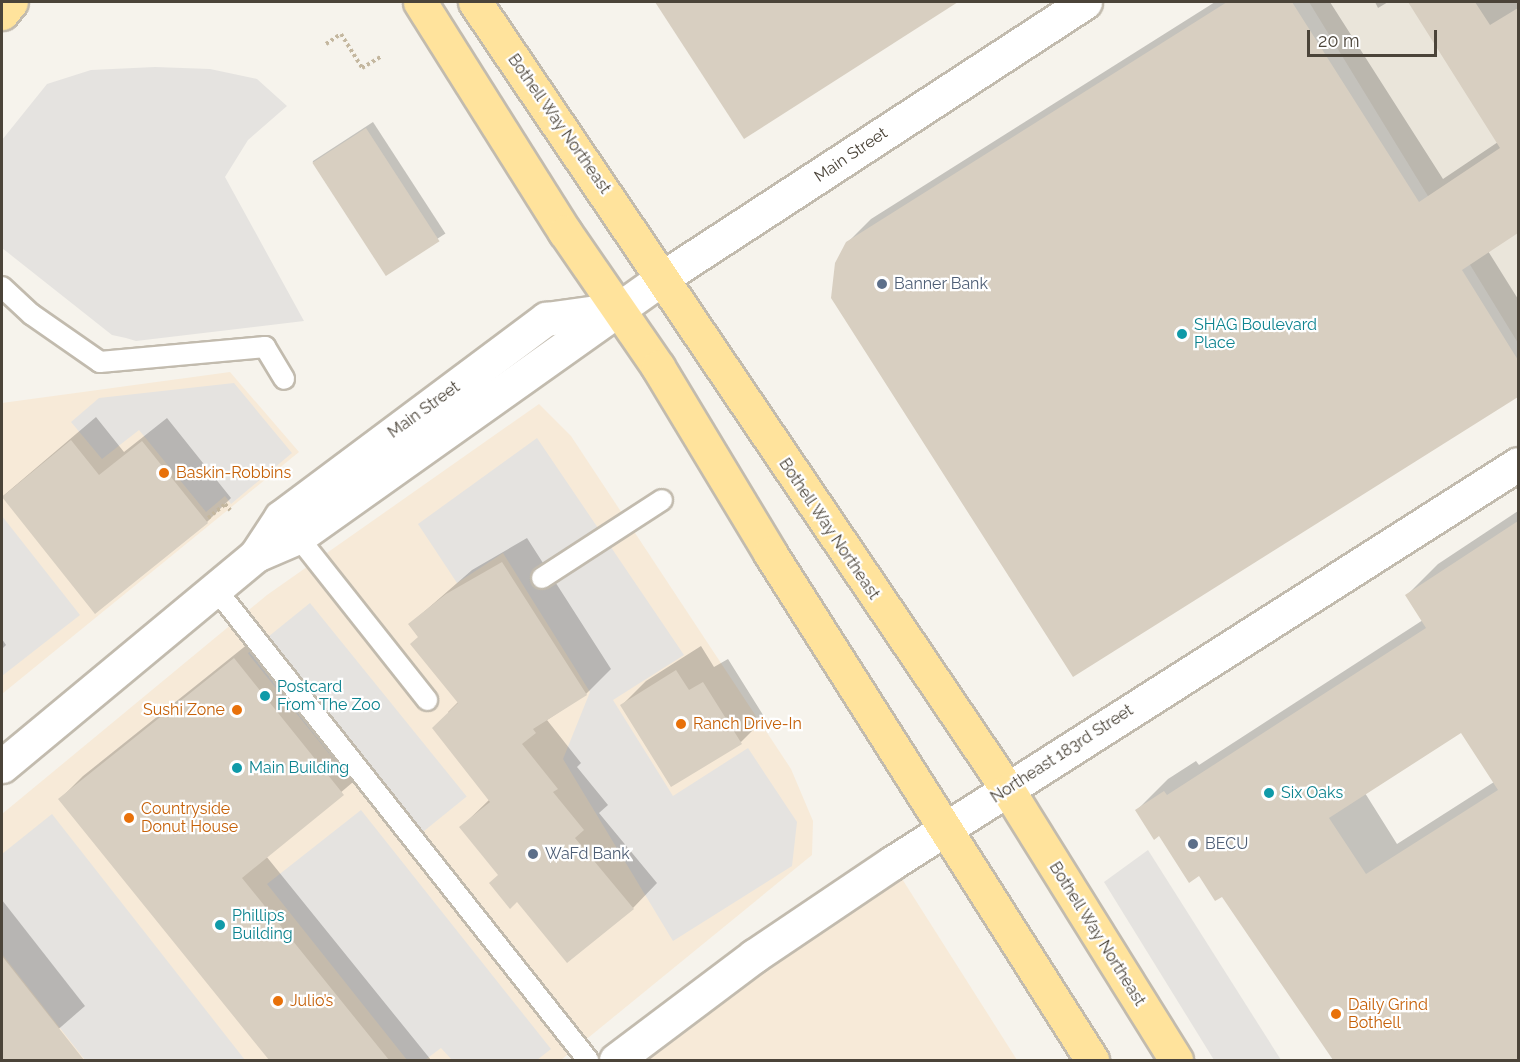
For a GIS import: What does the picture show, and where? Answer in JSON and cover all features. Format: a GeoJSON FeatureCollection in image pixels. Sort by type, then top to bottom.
{"type":"FeatureCollection","features":[{"type":"Feature","properties":{"kind":"main road"},"geometry":{"type":"LineString","coordinates":[[2,13],[11,2]]}},
{"type":"Feature","properties":{"kind":"main road"},"geometry":{"type":"LineString","coordinates":[[420,2],[617,309],[658,367],[945,830],[1092,1060]]}},
{"type":"Feature","properties":{"kind":"main road","name":"Bothell Way Northeast"},"geometry":{"type":"LineString","coordinates":[[475,2],[662,278],[707,350],[1008,790],[1176,1060]]}},
{"type":"Feature","properties":{"kind":"street","name":"Main Street"},"geometry":{"type":"LineString","coordinates":[[2,766],[256,555],[298,537],[662,278],[1085,2]]}},
{"type":"Feature","properties":{"kind":"street","name":"Main Street"},"geometry":{"type":"LineString","coordinates":[[256,555],[281,518],[546,319],[617,309]]}},
{"type":"Feature","properties":{"kind":"street","name":"Northeast 183rd Street"},"geometry":{"type":"LineString","coordinates":[[616,1060],[753,956],[945,830],[1518,464]]}},
{"type":"Feature","properties":{"kind":"lane"},"geometry":{"type":"LineString","coordinates":[[2,287],[100,362],[265,347],[284,379]]}},
{"type":"Feature","properties":{"kind":"lane"},"geometry":{"type":"LineString","coordinates":[[542,578],[662,501]]}},
{"type":"Feature","properties":{"kind":"lane"},"geometry":{"type":"LineString","coordinates":[[298,537],[427,700]]}},
{"type":"Feature","properties":{"kind":"lane"},"geometry":{"type":"LineString","coordinates":[[215,588],[588,1060]]}},
{"type":"Feature","properties":{"kind":"path"},"geometry":{"type":"LineString","coordinates":[[326,44],[341,34],[362,68],[382,56]]}},
{"type":"Feature","properties":{"kind":"path"},"geometry":{"type":"LineString","coordinates":[[208,518],[225,504],[230,510]]}},
{"type":"Feature","properties":{"kind":"shaded area"},"geometry":{"type":"Polygon","coordinates":[[[1309,2],[1518,2],[1518,343],[1309,2]]]}},
{"type":"Feature","properties":{"kind":"shaded area"},"geometry":{"type":"Polygon","coordinates":[[[155,67],[210,69],[257,79],[287,106],[248,140],[225,177],[304,321],[136,341],[112,335],[2,248],[2,140],[47,84],[91,70],[155,67]]]}},
{"type":"Feature","properties":{"kind":"shaded area"},"geometry":{"type":"Polygon","coordinates":[[[230,372],[299,452],[2,694],[2,403],[230,372]]]}},
{"type":"Feature","properties":{"kind":"shaded area"},"geometry":{"type":"Polygon","coordinates":[[[234,383],[292,453],[231,504],[225,496],[206,512],[139,430],[102,459],[71,422],[99,398],[234,383]]]}},
{"type":"Feature","properties":{"kind":"shaded area"},"geometry":{"type":"Polygon","coordinates":[[[539,404],[571,436],[791,769],[813,821],[812,855],[561,1060],[2,1060],[2,814],[267,595],[539,404]]]}},
{"type":"Feature","properties":{"kind":"shaded area"},"geometry":{"type":"Polygon","coordinates":[[[537,438],[684,655],[613,700],[673,796],[748,748],[797,822],[792,866],[673,941],[563,759],[590,692],[503,553],[457,583],[418,524],[537,438]]]}},
{"type":"Feature","properties":{"kind":"shaded area"},"geometry":{"type":"Polygon","coordinates":[[[2,516],[80,615],[2,676],[2,516]]]}},
{"type":"Feature","properties":{"kind":"shaded area"},"geometry":{"type":"Polygon","coordinates":[[[310,603],[467,797],[405,847],[248,653],[310,603]]]}},
{"type":"Feature","properties":{"kind":"shaded area"},"geometry":{"type":"Polygon","coordinates":[[[361,810],[551,1049],[537,1060],[452,1060],[441,1048],[425,1060],[407,1060],[267,884],[361,810]]]}},
{"type":"Feature","properties":{"kind":"shaded area"},"geometry":{"type":"Polygon","coordinates":[[[52,814],[245,1060],[85,1060],[2,954],[2,854],[52,814]]]}},
{"type":"Feature","properties":{"kind":"shaded area"},"geometry":{"type":"Polygon","coordinates":[[[1148,850],[1281,1060],[1214,1060],[1104,882],[1148,850]]]}},
{"type":"Feature","properties":{"kind":"shaded area"},"geometry":{"type":"Polygon","coordinates":[[[892,863],[1017,1060],[616,1060],[892,863]]]}},
{"type":"Feature","properties":{"kind":"building"},"geometry":{"type":"Polygon","coordinates":[[[655,2],[958,2],[744,139],[655,2]]]}},
{"type":"Feature","properties":{"kind":"building","name":"SHAG Boulevard Place"},"geometry":{"type":"Polygon","coordinates":[[[1227,2],[1292,2],[1419,202],[1500,148],[1408,2],[1475,2],[1490,25],[1518,8],[1518,233],[1462,270],[1518,360],[1518,397],[1073,677],[831,298],[835,263],[846,242],[1227,2]]]}},
{"type":"Feature","properties":{"kind":"building"},"geometry":{"type":"Polygon","coordinates":[[[366,128],[440,241],[386,276],[312,163],[366,128]]]}},
{"type":"Feature","properties":{"kind":"building"},"geometry":{"type":"Polygon","coordinates":[[[71,440],[99,475],[142,441],[208,523],[95,614],[2,497],[71,440]]]}},
{"type":"Feature","properties":{"kind":"building","name":"Six Oaks"},"geometry":{"type":"Polygon","coordinates":[[[1518,521],[1518,1060],[1333,1060],[1222,897],[1215,901],[1199,876],[1189,883],[1159,836],[1154,840],[1135,810],[1164,791],[1167,795],[1426,628],[1405,595],[1518,521]],[[1461,733],[1329,818],[1366,874],[1498,790],[1461,733]]]}},
{"type":"Feature","properties":{"kind":"building"},"geometry":{"type":"Polygon","coordinates":[[[502,562],[587,695],[533,729],[536,733],[522,744],[558,789],[553,792],[584,830],[575,838],[634,909],[567,963],[517,902],[510,909],[489,883],[498,875],[459,827],[490,802],[432,728],[458,703],[410,644],[418,637],[408,624],[446,594],[502,562]]]}},
{"type":"Feature","properties":{"kind":"building","name":"Phillips Building"},"geometry":{"type":"Polygon","coordinates":[[[234,658],[344,795],[242,878],[389,1060],[269,1060],[58,799],[234,658]]]}},
{"type":"Feature","properties":{"kind":"building","name":"Ranch Drive-In"},"geometry":{"type":"Polygon","coordinates":[[[676,670],[689,690],[703,682],[742,744],[671,787],[620,705],[676,670]]]}},
{"type":"Feature","properties":{"kind":"building"},"geometry":{"type":"Polygon","coordinates":[[[2,956],[84,1060],[2,1060],[2,956]]]}},
{"type":"Feature","properties":{"kind":"place","name":"Banner Bank"},"geometry":{"type":"Point","coordinates":[882,284]}},
{"type":"Feature","properties":{"kind":"place","name":"SHAG Boulevard Place"},"geometry":{"type":"Point","coordinates":[1182,334]}},
{"type":"Feature","properties":{"kind":"place","name":"Baskin-Robbins"},"geometry":{"type":"Point","coordinates":[164,473]}},
{"type":"Feature","properties":{"kind":"place","name":"Postcard From The Zoo"},"geometry":{"type":"Point","coordinates":[265,696]}},
{"type":"Feature","properties":{"kind":"place","name":"Sushi Zone"},"geometry":{"type":"Point","coordinates":[237,710]}},
{"type":"Feature","properties":{"kind":"place","name":"Ranch Drive-In"},"geometry":{"type":"Point","coordinates":[681,724]}},
{"type":"Feature","properties":{"kind":"place","name":"Main Building"},"geometry":{"type":"Point","coordinates":[237,768]}},
{"type":"Feature","properties":{"kind":"place","name":"Six Oaks"},"geometry":{"type":"Point","coordinates":[1269,793]}},
{"type":"Feature","properties":{"kind":"place","name":"Countryside Donut House"},"geometry":{"type":"Point","coordinates":[129,818]}},
{"type":"Feature","properties":{"kind":"place","name":"BECU"},"geometry":{"type":"Point","coordinates":[1193,844]}},
{"type":"Feature","properties":{"kind":"place","name":"WaFd Bank"},"geometry":{"type":"Point","coordinates":[533,854]}},
{"type":"Feature","properties":{"kind":"place","name":"Phillips Building"},"geometry":{"type":"Point","coordinates":[220,925]}},
{"type":"Feature","properties":{"kind":"place","name":"Julio’s"},"geometry":{"type":"Point","coordinates":[278,1001]}},
{"type":"Feature","properties":{"kind":"place","name":"Daily Grind Bothell"},"geometry":{"type":"Point","coordinates":[1336,1014]}}]}
